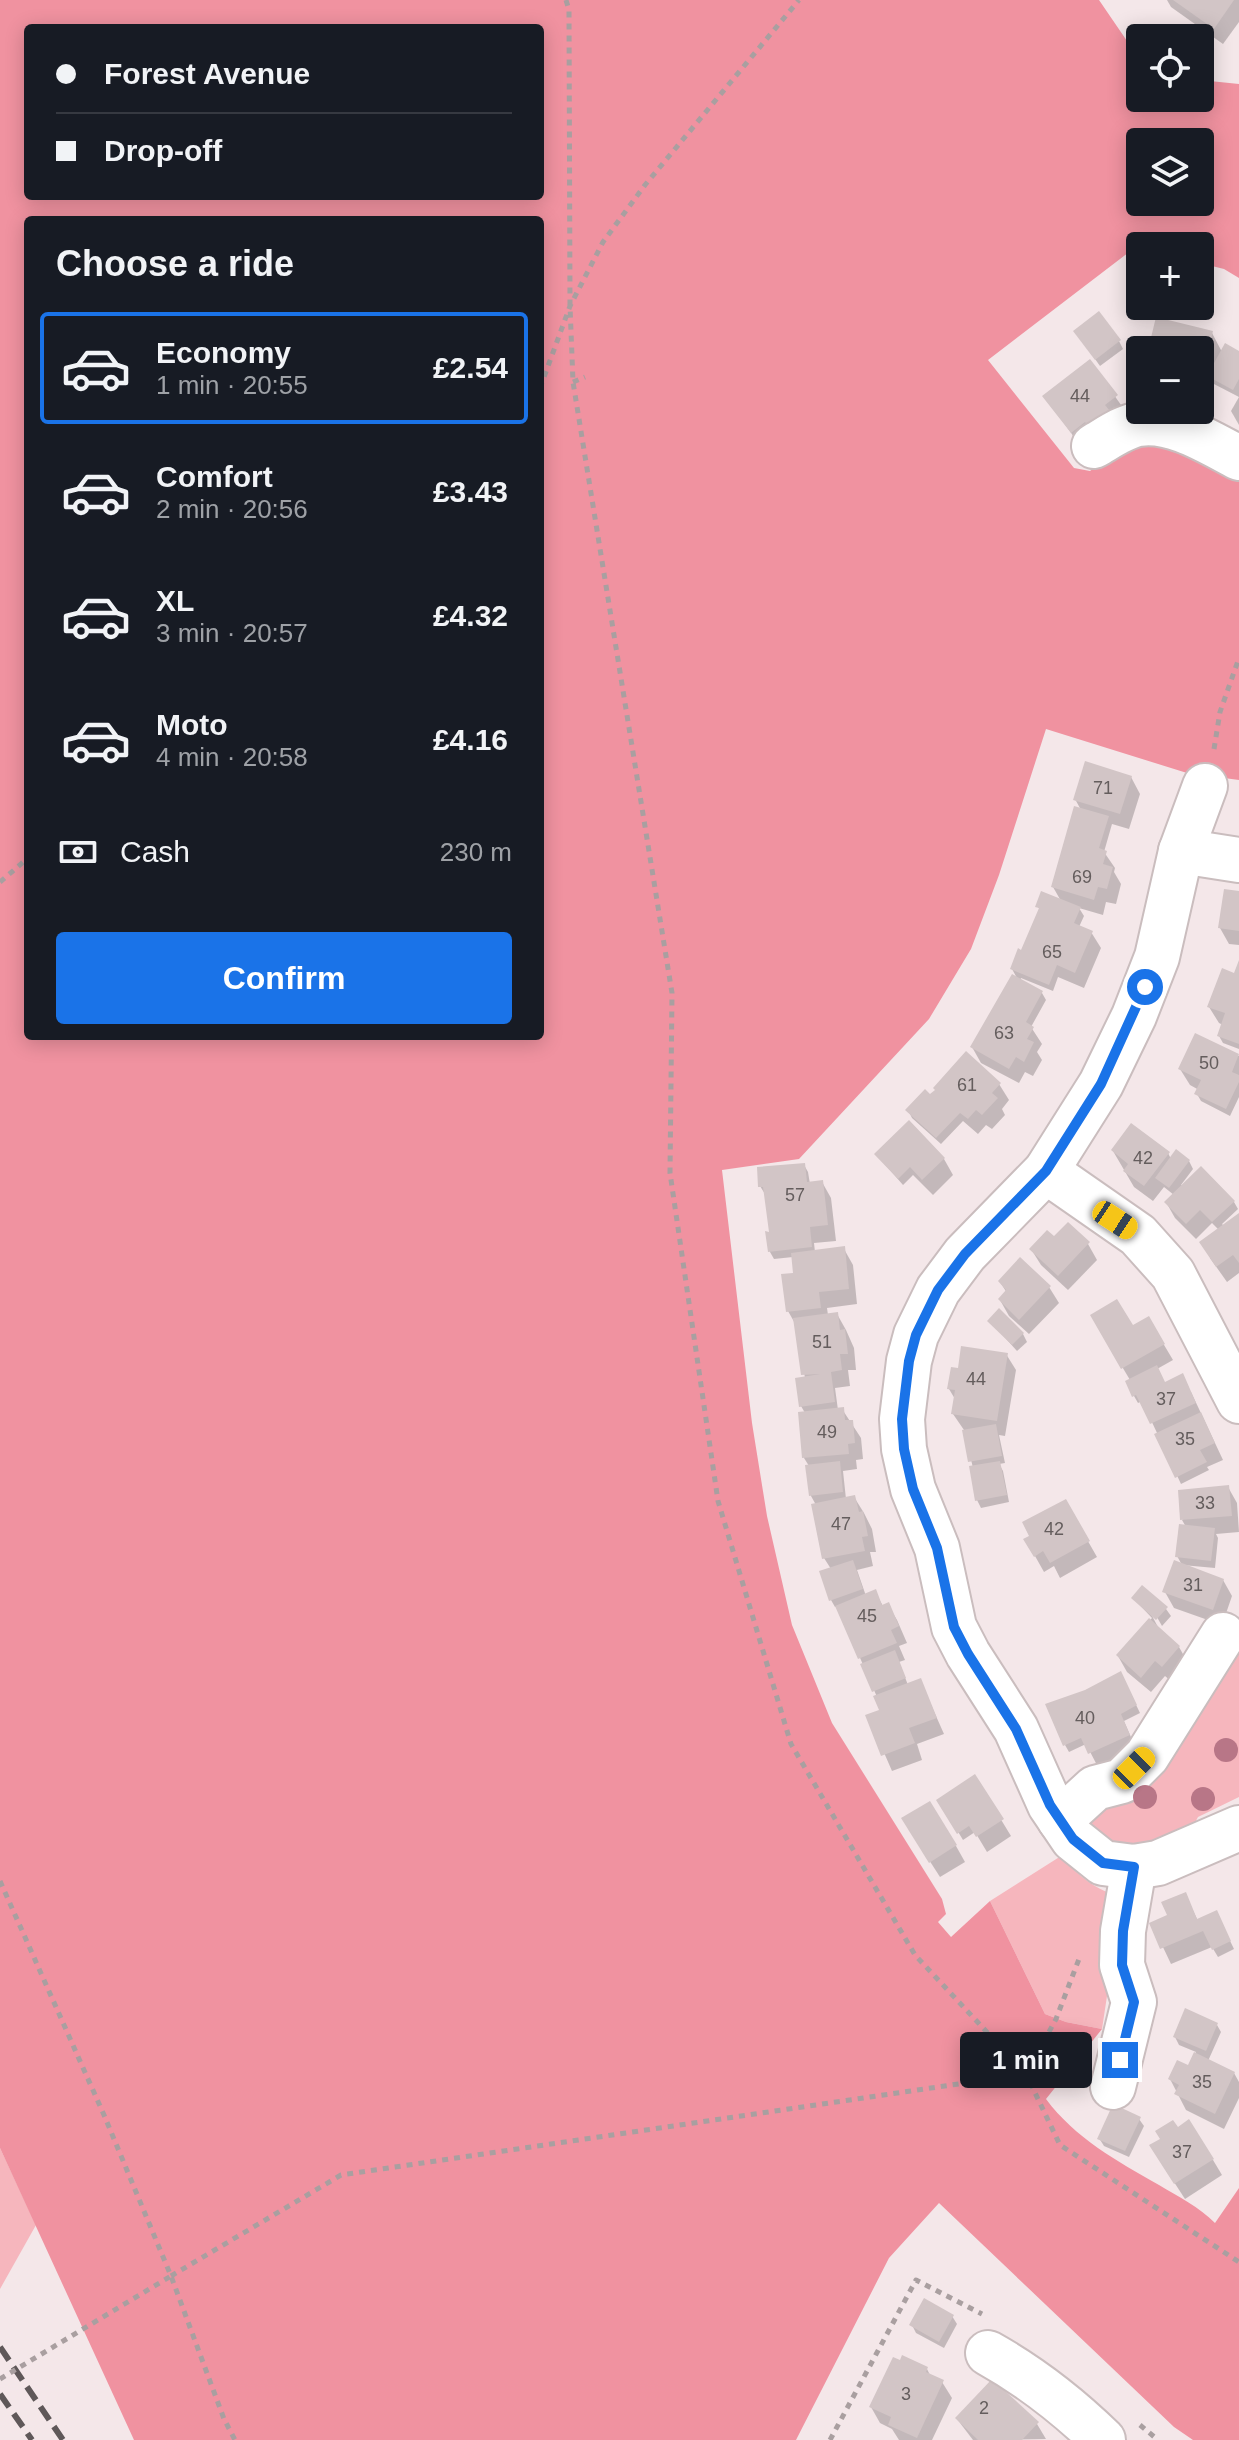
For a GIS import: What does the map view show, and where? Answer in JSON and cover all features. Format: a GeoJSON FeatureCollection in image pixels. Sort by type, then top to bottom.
{"type":"FeatureCollection","features":[{"type":"Feature","properties":{"kind":"street"},"geometry":{"type":"LineString","coordinates":[[1094,446],[1120,430],[1139,424],[1159,424],[1200,437],[1239,458]]}},
{"type":"Feature","properties":{"kind":"street"},"geometry":{"type":"LineString","coordinates":[[1205,786],[1181,851],[1157,957],[1134,1016],[1101,1084],[1046,1171],[965,1254],[938,1290],[916,1335],[909,1361],[902,1419],[904,1449],[913,1489],[937,1548],[954,1627],[1016,1729],[1050,1805],[1073,1839],[1103,1863],[1134,1867],[1158,1863],[1239,1828]]}},
{"type":"Feature","properties":{"kind":"street"},"geometry":{"type":"LineString","coordinates":[[1181,851],[1239,860]]}},
{"type":"Feature","properties":{"kind":"street"},"geometry":{"type":"LineString","coordinates":[[1046,1171],[1138,1235],[1173,1274],[1239,1401]]}},
{"type":"Feature","properties":{"kind":"street"},"geometry":{"type":"LineString","coordinates":[[1060,1820],[1095,1788],[1122,1781],[1147,1756],[1223,1635]]}},
{"type":"Feature","properties":{"kind":"street"},"geometry":{"type":"LineString","coordinates":[[1113,2087],[1134,2002],[1122,1965],[1123,1931],[1134,1867]]}},
{"type":"Feature","properties":{"kind":"street"},"geometry":{"type":"LineString","coordinates":[[988,2353],[1024,2373],[1072,2410],[1103,2440]]}},
{"type":"Feature","properties":{"kind":"path"},"geometry":{"type":"LineString","coordinates":[[566,0],[569,10],[573,382],[672,993],[670,1173],[718,1501],[791,1744],[915,1955],[1026,2074],[1060,2145],[1239,2262]]}},
{"type":"Feature","properties":{"kind":"path"},"geometry":{"type":"LineString","coordinates":[[544,377],[570,306],[603,242],[637,196],[799,0]]}},
{"type":"Feature","properties":{"kind":"path"},"geometry":{"type":"LineString","coordinates":[[573,382],[585,377]]}},
{"type":"Feature","properties":{"kind":"path"},"geometry":{"type":"LineString","coordinates":[[1205,786],[1211,769],[1220,712],[1239,658]]}},
{"type":"Feature","properties":{"kind":"path"},"geometry":{"type":"LineString","coordinates":[[0,882],[24,861]]}},
{"type":"Feature","properties":{"kind":"path"},"geometry":{"type":"LineString","coordinates":[[0,1881],[104,2115],[235,2440]]}},
{"type":"Feature","properties":{"kind":"path"},"geometry":{"type":"LineString","coordinates":[[1026,2074],[1056,2019],[1083,1949]]}},
{"type":"Feature","properties":{"kind":"path"},"geometry":{"type":"LineString","coordinates":[[0,2379],[341,2175],[1026,2074]]}},
{"type":"Feature","properties":{"kind":"shaded area"},"geometry":{"type":"Polygon","coordinates":[[[0,0],[1099,0],[1126,40],[1126,112],[1214,112],[1214,81],[1239,84],[1239,278],[1214,266],[1214,232],[1126,232],[1126,254],[988,360],[1074,468],[1090,471],[1130,440],[1142,436],[1239,467],[1239,780],[1187,773],[1046,729],[999,875],[971,949],[929,1019],[799,1159],[722,1170],[752,1423],[767,1516],[792,1625],[832,1723],[942,1899],[946,1914],[938,1922],[951,1937],[990,1901],[1045,2014],[1102,2029],[1046,2099],[1057,2113],[1098,2148],[1188,2202],[1215,2223],[1239,2188],[1239,2440],[1193,2440],[1174,2427],[939,2203],[889,2258],[796,2440],[134,2440],[0,2148],[0,0]]]}},
{"type":"Feature","properties":{"kind":"shaded area"},"geometry":{"type":"Polygon","coordinates":[[[1239,1646],[1239,1797],[1198,1817],[1191,1830],[1153,1849],[1104,1843],[1081,1827],[1239,1646]]]}},
{"type":"Feature","properties":{"kind":"shaded area"},"geometry":{"type":"Polygon","coordinates":[[[1061,1856],[1088,1881],[1122,1897],[1102,2029],[1045,2014],[990,1901],[1061,1856]]]}},
{"type":"Feature","properties":{"kind":"shaded area"},"geometry":{"type":"Polygon","coordinates":[[[0,2148],[36,2225],[0,2289],[0,2148]]]}},
{"type":"Feature","properties":{"kind":"building"},"geometry":{"type":"Polygon","coordinates":[[[1173,0],[1234,0],[1214,29],[1214,24],[1207,24],[1173,0]]]}},
{"type":"Feature","properties":{"kind":"building"},"geometry":{"type":"Polygon","coordinates":[[[1099,311],[1121,340],[1095,360],[1073,331],[1099,311]]]}},
{"type":"Feature","properties":{"kind":"building"},"geometry":{"type":"Polygon","coordinates":[[[1155,320],[1168,320],[1213,331],[1212,336],[1151,336],[1155,320]]]}},
{"type":"Feature","properties":{"kind":"building"},"geometry":{"type":"Polygon","coordinates":[[[1225,343],[1239,351],[1239,379],[1233,390],[1214,380],[1214,363],[1225,343]]]}},
{"type":"Feature","properties":{"kind":"building"},"geometry":{"type":"Polygon","coordinates":[[[1090,359],[1118,395],[1105,405],[1110,411],[1089,427],[1085,422],[1071,433],[1042,396],[1090,359]]]}},
{"type":"Feature","properties":{"kind":"building"},"geometry":{"type":"Polygon","coordinates":[[[1085,761],[1132,776],[1120,814],[1073,800],[1085,761]]]}},
{"type":"Feature","properties":{"kind":"building"},"geometry":{"type":"Polygon","coordinates":[[[1074,806],[1109,816],[1099,848],[1107,851],[1103,864],[1113,867],[1107,889],[1098,887],[1094,900],[1051,887],[1074,806]]]}},
{"type":"Feature","properties":{"kind":"building"},"geometry":{"type":"Polygon","coordinates":[[[1224,889],[1239,891],[1239,931],[1218,928],[1224,889]]]}},
{"type":"Feature","properties":{"kind":"building"},"geometry":{"type":"Polygon","coordinates":[[[1041,891],[1081,907],[1074,923],[1093,931],[1075,973],[1057,965],[1049,985],[1010,969],[1039,908],[1035,907],[1041,891]]]}},
{"type":"Feature","properties":{"kind":"building"},"geometry":{"type":"Polygon","coordinates":[[[1239,960],[1239,1044],[1217,1036],[1225,1013],[1207,1007],[1222,968],[1234,973],[1239,960]]]}},
{"type":"Feature","properties":{"kind":"building"},"geometry":{"type":"Polygon","coordinates":[[[1012,974],[1043,991],[1026,1022],[1034,1027],[1027,1039],[1034,1042],[1024,1062],[1016,1057],[1009,1069],[970,1047],[1012,974]]]}},
{"type":"Feature","properties":{"kind":"building"},"geometry":{"type":"Polygon","coordinates":[[[1195,1033],[1239,1054],[1232,1072],[1239,1075],[1239,1082],[1226,1109],[1194,1094],[1201,1080],[1178,1069],[1195,1033]]]}},
{"type":"Feature","properties":{"kind":"building"},"geometry":{"type":"Polygon","coordinates":[[[966,1051],[1001,1083],[992,1093],[998,1098],[982,1115],[976,1110],[968,1119],[960,1113],[936,1138],[905,1110],[925,1089],[930,1094],[935,1090],[933,1088],[966,1051]]]}},
{"type":"Feature","properties":{"kind":"building"},"geometry":{"type":"Polygon","coordinates":[[[909,1120],[945,1158],[922,1180],[910,1167],[898,1179],[874,1154],[909,1120]]]}},
{"type":"Feature","properties":{"kind":"building"},"geometry":{"type":"Polygon","coordinates":[[[1131,1123],[1170,1152],[1144,1186],[1123,1171],[1128,1164],[1111,1150],[1131,1123]]]}},
{"type":"Feature","properties":{"kind":"building"},"geometry":{"type":"Polygon","coordinates":[[[1176,1149],[1190,1160],[1169,1188],[1155,1178],[1176,1149]]]}},
{"type":"Feature","properties":{"kind":"building"},"geometry":{"type":"Polygon","coordinates":[[[805,1163],[807,1182],[823,1180],[828,1225],[810,1227],[812,1247],[768,1252],[765,1231],[769,1232],[763,1187],[758,1187],[757,1167],[805,1163]]]}},
{"type":"Feature","properties":{"kind":"building"},"geometry":{"type":"Polygon","coordinates":[[[1201,1166],[1235,1201],[1212,1222],[1200,1210],[1186,1224],[1164,1202],[1201,1166]]]}},
{"type":"Feature","properties":{"kind":"building"},"geometry":{"type":"Polygon","coordinates":[[[1239,1213],[1239,1263],[1233,1255],[1216,1267],[1199,1242],[1239,1213]]]}},
{"type":"Feature","properties":{"kind":"building"},"geometry":{"type":"Polygon","coordinates":[[[1068,1222],[1090,1242],[1058,1276],[1029,1249],[1047,1230],[1054,1236],[1068,1222]]]}},
{"type":"Feature","properties":{"kind":"building"},"geometry":{"type":"Polygon","coordinates":[[[845,1246],[849,1289],[819,1292],[821,1308],[786,1312],[781,1274],[793,1273],[791,1253],[845,1246]]]}},
{"type":"Feature","properties":{"kind":"building"},"geometry":{"type":"Polygon","coordinates":[[[1020,1257],[1051,1286],[1019,1320],[998,1299],[1006,1290],[998,1281],[1020,1257]]]}},
{"type":"Feature","properties":{"kind":"building"},"geometry":{"type":"Polygon","coordinates":[[[1117,1299],[1133,1325],[1149,1316],[1165,1344],[1121,1369],[1090,1315],[1117,1299]]]}},
{"type":"Feature","properties":{"kind":"building"},"geometry":{"type":"Polygon","coordinates":[[[999,1308],[1024,1333],[1012,1345],[987,1321],[999,1308]]]}},
{"type":"Feature","properties":{"kind":"building"},"geometry":{"type":"Polygon","coordinates":[[[838,1312],[840,1330],[845,1329],[848,1354],[840,1354],[842,1370],[831,1372],[835,1402],[799,1407],[795,1378],[820,1374],[801,1375],[793,1318],[838,1312]]]}},
{"type":"Feature","properties":{"kind":"building"},"geometry":{"type":"Polygon","coordinates":[[[961,1346],[1008,1353],[997,1421],[951,1414],[955,1390],[947,1389],[951,1367],[958,1368],[961,1346]]]}},
{"type":"Feature","properties":{"kind":"building"},"geometry":{"type":"Polygon","coordinates":[[[1157,1365],[1165,1382],[1183,1373],[1196,1403],[1150,1424],[1136,1395],[1132,1397],[1125,1381],[1157,1365]]]}},
{"type":"Feature","properties":{"kind":"building"},"geometry":{"type":"Polygon","coordinates":[[[844,1407],[845,1420],[853,1420],[855,1443],[848,1444],[849,1454],[802,1458],[798,1412],[844,1407]]]}},
{"type":"Feature","properties":{"kind":"building"},"geometry":{"type":"Polygon","coordinates":[[[1201,1412],[1215,1443],[1200,1450],[1207,1462],[1175,1478],[1154,1434],[1201,1412]]]}},
{"type":"Feature","properties":{"kind":"building"},"geometry":{"type":"Polygon","coordinates":[[[996,1424],[1002,1456],[968,1462],[962,1430],[996,1424]]]}},
{"type":"Feature","properties":{"kind":"building"},"geometry":{"type":"Polygon","coordinates":[[[840,1461],[843,1492],[809,1496],[805,1465],[840,1461]]]}},
{"type":"Feature","properties":{"kind":"building"},"geometry":{"type":"Polygon","coordinates":[[[1000,1461],[1007,1495],[975,1501],[969,1466],[1000,1461]]]}},
{"type":"Feature","properties":{"kind":"building"},"geometry":{"type":"Polygon","coordinates":[[[1229,1485],[1232,1516],[1180,1520],[1178,1490],[1229,1485]]]}},
{"type":"Feature","properties":{"kind":"building"},"geometry":{"type":"Polygon","coordinates":[[[855,1495],[859,1512],[863,1511],[868,1536],[862,1537],[865,1551],[822,1559],[811,1504],[855,1495]]]}},
{"type":"Feature","properties":{"kind":"building"},"geometry":{"type":"Polygon","coordinates":[[[1066,1499],[1090,1541],[1050,1563],[1043,1551],[1034,1557],[1023,1539],[1029,1536],[1022,1522],[1066,1499]]]}},
{"type":"Feature","properties":{"kind":"building"},"geometry":{"type":"Polygon","coordinates":[[[1179,1524],[1215,1528],[1211,1561],[1175,1557],[1179,1524]]]}},
{"type":"Feature","properties":{"kind":"building"},"geometry":{"type":"Polygon","coordinates":[[[853,1560],[863,1589],[829,1601],[819,1571],[853,1560]]]}},
{"type":"Feature","properties":{"kind":"building"},"geometry":{"type":"Polygon","coordinates":[[[1174,1560],[1224,1579],[1213,1610],[1162,1592],[1174,1560]]]}},
{"type":"Feature","properties":{"kind":"building"},"geometry":{"type":"Polygon","coordinates":[[[1142,1585],[1168,1607],[1156,1620],[1131,1598],[1142,1585]]]}},
{"type":"Feature","properties":{"kind":"building"},"geometry":{"type":"Polygon","coordinates":[[[876,1589],[882,1605],[889,1602],[899,1626],[891,1630],[897,1643],[858,1659],[835,1606],[876,1589]]]}},
{"type":"Feature","properties":{"kind":"building"},"geometry":{"type":"Polygon","coordinates":[[[1149,1618],[1180,1646],[1162,1667],[1155,1661],[1141,1678],[1116,1655],[1149,1618]]]}},
{"type":"Feature","properties":{"kind":"building"},"geometry":{"type":"Polygon","coordinates":[[[895,1650],[906,1678],[872,1692],[860,1664],[895,1650]]]}},
{"type":"Feature","properties":{"kind":"building"},"geometry":{"type":"Polygon","coordinates":[[[1121,1671],[1137,1705],[1121,1714],[1130,1735],[1088,1754],[1081,1738],[1063,1746],[1045,1704],[1085,1690],[1121,1671]]]}},
{"type":"Feature","properties":{"kind":"building"},"geometry":{"type":"Polygon","coordinates":[[[921,1678],[937,1718],[909,1728],[915,1743],[881,1756],[865,1715],[879,1710],[873,1696],[921,1678]]]}},
{"type":"Feature","properties":{"kind":"building"},"geometry":{"type":"Polygon","coordinates":[[[975,1774],[1004,1819],[976,1837],[969,1826],[957,1834],[936,1800],[975,1774]]]}},
{"type":"Feature","properties":{"kind":"building"},"geometry":{"type":"Polygon","coordinates":[[[930,1801],[957,1845],[929,1863],[901,1818],[930,1801]]]}},
{"type":"Feature","properties":{"kind":"building"},"geometry":{"type":"Polygon","coordinates":[[[1186,1892],[1197,1919],[1217,1910],[1231,1941],[1212,1950],[1203,1931],[1160,1949],[1149,1923],[1167,1915],[1161,1902],[1186,1892]]]}},
{"type":"Feature","properties":{"kind":"building"},"geometry":{"type":"Polygon","coordinates":[[[1185,2008],[1218,2023],[1206,2051],[1173,2037],[1185,2008]]]}},
{"type":"Feature","properties":{"kind":"building"},"geometry":{"type":"Polygon","coordinates":[[[1194,2052],[1235,2072],[1215,2114],[1174,2094],[1179,2085],[1168,2079],[1177,2060],[1188,2065],[1194,2052]]]}},
{"type":"Feature","properties":{"kind":"building"},"geometry":{"type":"Polygon","coordinates":[[[1113,2104],[1141,2117],[1125,2151],[1097,2139],[1113,2104]]]}},
{"type":"Feature","properties":{"kind":"building"},"geometry":{"type":"Polygon","coordinates":[[[1189,2119],[1214,2159],[1174,2184],[1149,2145],[1160,2139],[1155,2131],[1173,2120],[1178,2127],[1189,2119]]]}},
{"type":"Feature","properties":{"kind":"building"},"geometry":{"type":"Polygon","coordinates":[[[924,2298],[954,2315],[939,2342],[909,2325],[924,2298]]]}},
{"type":"Feature","properties":{"kind":"building"},"geometry":{"type":"Polygon","coordinates":[[[902,2355],[928,2367],[926,2372],[944,2380],[917,2438],[888,2425],[891,2417],[869,2407],[893,2357],[900,2360],[902,2355]]]}},
{"type":"Feature","properties":{"kind":"building"},"geometry":{"type":"Polygon","coordinates":[[[992,2379],[1039,2422],[1022,2440],[978,2440],[955,2418],[992,2379]]]}},
{"type":"Feature","properties":{"kind":"railway"},"geometry":{"type":"LineString","coordinates":[[0,2347],[63,2440]]}},
{"type":"Feature","properties":{"kind":"railway"},"geometry":{"type":"LineString","coordinates":[[0,2394],[32,2440]]}},
{"type":"Feature","properties":{"kind":"route"},"geometry":{"type":"LineString","coordinates":[[1120,2060],[1134,2002],[1122,1965],[1123,1931],[1134,1867],[1103,1863],[1073,1839],[1050,1805],[1016,1729],[954,1627],[937,1548],[913,1489],[904,1449],[902,1419],[909,1361],[916,1335],[938,1290],[965,1254],[1046,1171],[1101,1084],[1145,987]]}}]}
